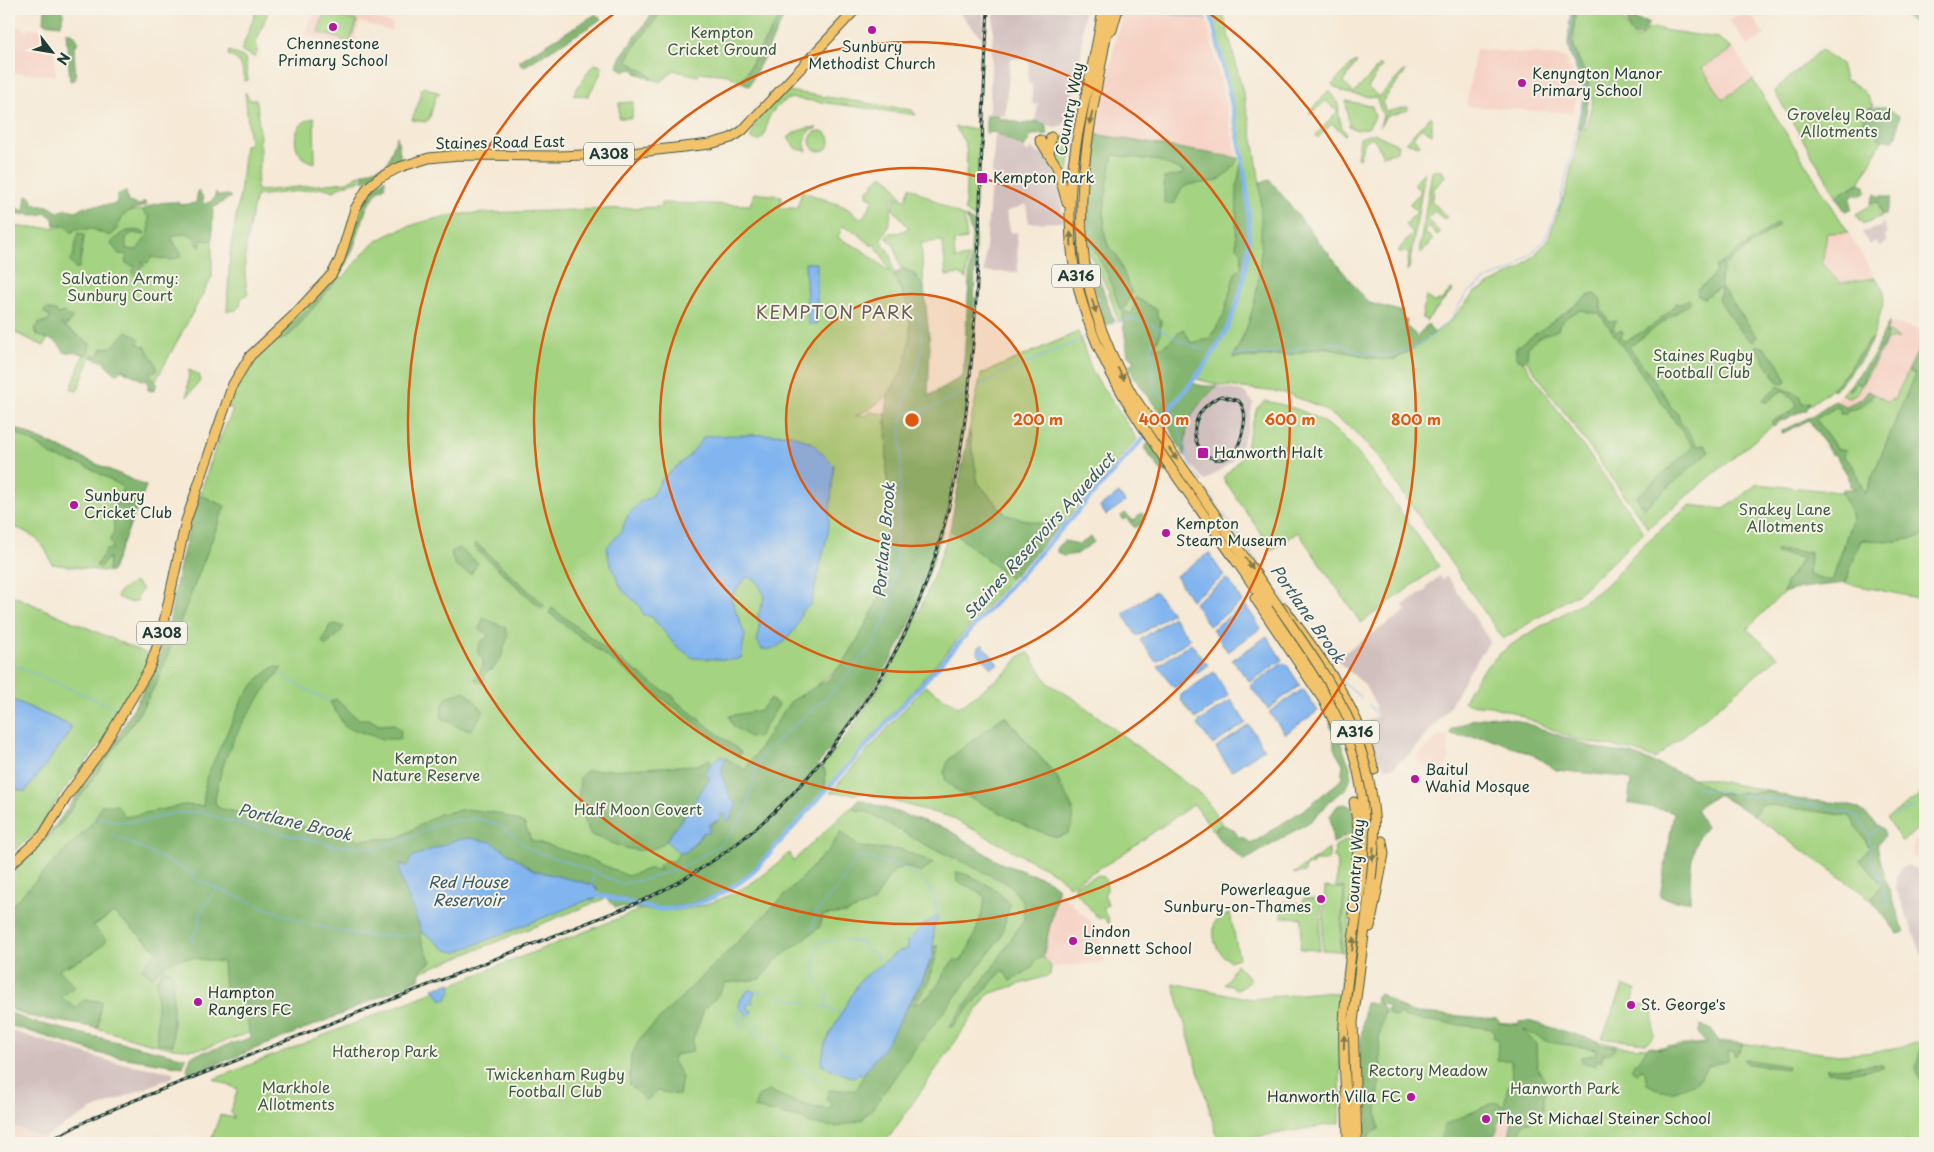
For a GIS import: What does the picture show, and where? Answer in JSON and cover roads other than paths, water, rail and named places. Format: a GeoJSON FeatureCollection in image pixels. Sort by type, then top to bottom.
{"type":"FeatureCollection","features":[{"type":"Feature","properties":{"kind":"highway","name":"Staines Road East"},"geometry":{"type":"LineString","coordinates":[[9,866],[43,835],[67,796],[114,729],[154,657],[183,530],[233,384],[250,356],[292,317],[332,274],[340,259],[355,209],[368,187],[379,178],[409,163],[442,156],[594,156],[672,149],[726,140],[742,131],[856,9]]}},
{"type":"Feature","properties":{"kind":"highway","name":"A316"},"geometry":{"type":"LineString","coordinates":[[1096,9],[1097,43]]}},
{"type":"Feature","properties":{"kind":"highway","name":"A316"},"geometry":{"type":"LineString","coordinates":[[1097,43],[1103,9]]}},
{"type":"Feature","properties":{"kind":"highway","name":"A316"},"geometry":{"type":"LineString","coordinates":[[1101,70],[1111,9]]}},
{"type":"Feature","properties":{"kind":"highway","name":"A316"},"geometry":{"type":"LineString","coordinates":[[1101,70],[1118,9]]}},
{"type":"Feature","properties":{"kind":"highway","name":"Country Way"},"geometry":{"type":"LineString","coordinates":[[1097,43],[1076,144],[1070,213],[1074,262],[1089,324],[1118,390],[1141,415],[1263,583],[1333,688],[1350,720],[1360,746],[1368,776],[1374,817],[1353,1022],[1357,1143]]}},
{"type":"Feature","properties":{"kind":"highway","name":"Country Way"},"geometry":{"type":"LineString","coordinates":[[1101,70],[1084,163],[1081,218],[1084,264],[1092,302],[1102,332],[1141,415],[1216,532],[1328,696],[1354,751],[1362,786],[1366,817],[1366,881],[1355,926],[1344,1021],[1344,1074],[1348,1143]]}},
{"type":"Feature","properties":{"kind":"highway"},"geometry":{"type":"LineString","coordinates":[[1049,155],[1051,137]]}},
{"type":"Feature","properties":{"kind":"highway"},"geometry":{"type":"LineString","coordinates":[[1040,140],[1057,167],[1070,213]]}},
{"type":"Feature","properties":{"kind":"highway"},"geometry":{"type":"LineString","coordinates":[[1216,532],[1259,605],[1332,717],[1346,746],[1354,776]]}},
{"type":"Feature","properties":{"kind":"highway"},"geometry":{"type":"LineString","coordinates":[[1263,583],[1303,633],[1350,704],[1368,744],[1374,770]]}},
{"type":"Feature","properties":{"kind":"highway"},"geometry":{"type":"LineString","coordinates":[[1354,802],[1359,834],[1353,898],[1355,926]]}},
{"type":"Feature","properties":{"kind":"highway"},"geometry":{"type":"LineString","coordinates":[[1358,978],[1367,945],[1384,854],[1382,841]]}},
{"type":"Feature","properties":{"kind":"highway"},"geometry":{"type":"LineString","coordinates":[[1342,1143],[1344,1074]]}},
{"type":"Feature","properties":{"kind":"highway"},"geometry":{"type":"LineString","coordinates":[[1354,1091],[1361,1143]]}},
{"type":"Feature","properties":{"kind":"water"},"geometry":{"type":"Polygon","coordinates":[[[805,263],[817,263],[817,324],[808,324],[805,263]]]}},
{"type":"Feature","properties":{"kind":"water"},"geometry":{"type":"Polygon","coordinates":[[[790,434],[812,443],[834,465],[828,533],[811,604],[801,612],[797,625],[788,638],[776,647],[762,649],[757,641],[760,629],[758,615],[765,596],[756,580],[748,577],[731,598],[745,635],[741,658],[734,660],[693,658],[674,644],[652,617],[643,614],[639,605],[622,590],[609,560],[607,547],[621,532],[628,515],[640,502],[651,497],[662,479],[689,456],[705,436],[790,434]]]}},
{"type":"Feature","properties":{"kind":"water"},"geometry":{"type":"Polygon","coordinates":[[[1119,493],[1125,502],[1106,515],[1100,507],[1119,493]]]}},
{"type":"Feature","properties":{"kind":"water"},"geometry":{"type":"Polygon","coordinates":[[[1209,553],[1224,576],[1191,600],[1176,576],[1209,553]]]}},
{"type":"Feature","properties":{"kind":"water"},"geometry":{"type":"Polygon","coordinates":[[[1226,579],[1229,580],[1242,602],[1209,626],[1194,603],[1226,579]]]}},
{"type":"Feature","properties":{"kind":"water"},"geometry":{"type":"Polygon","coordinates":[[[1155,591],[1172,613],[1140,635],[1136,635],[1123,614],[1155,591]]]}},
{"type":"Feature","properties":{"kind":"water"},"geometry":{"type":"Polygon","coordinates":[[[1245,605],[1261,628],[1228,652],[1212,629],[1245,605]]]}},
{"type":"Feature","properties":{"kind":"water"},"geometry":{"type":"Polygon","coordinates":[[[1173,617],[1190,639],[1156,662],[1140,640],[1173,617]]]}},
{"type":"Feature","properties":{"kind":"water"},"geometry":{"type":"Polygon","coordinates":[[[1267,636],[1282,660],[1250,682],[1232,660],[1267,636]]]}},
{"type":"Feature","properties":{"kind":"water"},"geometry":{"type":"Polygon","coordinates":[[[1191,643],[1208,665],[1174,688],[1158,666],[1191,643]]]}},
{"type":"Feature","properties":{"kind":"water"},"geometry":{"type":"Polygon","coordinates":[[[982,644],[998,664],[991,668],[976,651],[982,644]]]}},
{"type":"Feature","properties":{"kind":"water"},"geometry":{"type":"Polygon","coordinates":[[[1283,663],[1287,665],[1300,685],[1268,709],[1250,686],[1283,663]]]}},
{"type":"Feature","properties":{"kind":"water"},"geometry":{"type":"Polygon","coordinates":[[[1214,672],[1229,696],[1195,719],[1181,700],[1181,695],[1214,672]]]}},
{"type":"Feature","properties":{"kind":"water"},"geometry":{"type":"Polygon","coordinates":[[[1303,689],[1318,711],[1285,734],[1269,712],[1303,689]]]}},
{"type":"Feature","properties":{"kind":"water"},"geometry":{"type":"Polygon","coordinates":[[[9,698],[71,726],[69,734],[25,792],[9,786],[9,698]]]}},
{"type":"Feature","properties":{"kind":"water"},"geometry":{"type":"Polygon","coordinates":[[[1231,700],[1246,723],[1213,745],[1198,725],[1199,722],[1231,700]]]}},
{"type":"Feature","properties":{"kind":"water"},"geometry":{"type":"Polygon","coordinates":[[[1249,725],[1264,749],[1231,771],[1216,748],[1249,725]]]}},
{"type":"Feature","properties":{"kind":"water"},"geometry":{"type":"Polygon","coordinates":[[[721,756],[726,758],[722,776],[730,799],[737,804],[729,821],[726,819],[726,815],[721,814],[719,820],[709,824],[709,833],[704,832],[686,852],[679,853],[666,841],[710,778],[706,774],[711,763],[721,756]]]}},
{"type":"Feature","properties":{"kind":"water","name":"Red House Reservoir"},"geometry":{"type":"Polygon","coordinates":[[[470,838],[492,842],[533,870],[593,885],[597,891],[596,899],[588,900],[457,952],[447,950],[422,933],[400,876],[400,864],[407,866],[412,857],[456,840],[470,838]]]}},
{"type":"Feature","properties":{"kind":"water"},"geometry":{"type":"Polygon","coordinates":[[[937,916],[938,919],[934,925],[933,954],[923,979],[883,1049],[863,1074],[851,1077],[821,1065],[825,1043],[860,980],[899,951],[908,949],[908,940],[922,926],[937,916]]]}},
{"type":"Feature","properties":{"kind":"water"},"geometry":{"type":"Polygon","coordinates":[[[451,983],[451,990],[447,999],[441,999],[433,988],[451,983]]]}},
{"type":"Feature","properties":{"kind":"water"},"geometry":{"type":"Polygon","coordinates":[[[751,990],[755,993],[752,998],[753,1003],[748,1004],[747,1008],[753,1012],[749,1016],[739,1007],[739,1003],[746,991],[751,990]]]}},
{"type":"Feature","properties":{"kind":"waterway","name":"Staines Reservoirs Aqueduct"},"geometry":{"type":"LineString","coordinates":[[1155,426],[1193,381],[1210,358],[1225,332],[1237,304],[1248,247],[1249,218],[1243,159],[1210,9]]}},
{"type":"Feature","properties":{"kind":"waterway"},"geometry":{"type":"LineString","coordinates":[[1232,355],[1288,353],[1307,345],[1339,343],[1356,351],[1388,356],[1397,354],[1415,347],[1434,334],[1451,319],[1466,294],[1489,278],[1513,270],[1544,241],[1560,203],[1586,89],[1569,48],[1571,9]]}},
{"type":"Feature","properties":{"kind":"waterway","name":"Portlane Brook"},"geometry":{"type":"LineString","coordinates":[[94,816],[120,822],[144,821],[176,813],[203,812],[225,820],[337,846],[377,848],[415,836],[439,823],[476,818],[501,826],[531,850],[593,871],[620,884],[648,879],[691,863],[724,842],[747,810],[756,768],[765,751],[827,697],[875,643],[884,622],[889,609],[894,580],[901,483],[901,425],[906,394],[914,384],[923,344],[919,313]]}},
{"type":"Feature","properties":{"kind":"waterway","name":"Portlane Brook"},"geometry":{"type":"LineString","coordinates":[[1107,326],[1121,320],[1146,322],[1180,341],[1205,350]]}},
{"type":"Feature","properties":{"kind":"waterway","name":"Portlane Brook"},"geometry":{"type":"LineString","coordinates":[[1153,367],[1153,342],[1157,329]]}},
{"type":"Feature","properties":{"kind":"waterway"},"geometry":{"type":"LineString","coordinates":[[978,387],[1003,373],[1078,341],[1085,335]]}},
{"type":"Feature","properties":{"kind":"waterway","name":"Portlane Brook"},"geometry":{"type":"LineString","coordinates":[[1153,372],[1154,390],[1169,403]]}},
{"type":"Feature","properties":{"kind":"waterway"},"geometry":{"type":"LineString","coordinates":[[905,413],[930,408],[958,395],[967,393]]}},
{"type":"Feature","properties":{"kind":"waterway","name":"Portlane Brook"},"geometry":{"type":"LineString","coordinates":[[1173,410],[1191,466],[1202,482]]}},
{"type":"Feature","properties":{"kind":"waterway","name":"Staines Reservoirs Aqueduct"},"geometry":{"type":"LineString","coordinates":[[597,895],[650,908],[670,909],[708,900],[731,888],[751,874],[1148,433]]}},
{"type":"Feature","properties":{"kind":"waterway","name":"Portlane Brook"},"geometry":{"type":"LineString","coordinates":[[1206,489],[1299,621]]}},
{"type":"Feature","properties":{"kind":"waterway","name":"Staines Reservoirs Aqueduct"},"geometry":{"type":"LineString","coordinates":[[1019,577],[1023,581]]}},
{"type":"Feature","properties":{"kind":"waterway","name":"Portlane Brook"},"geometry":{"type":"LineString","coordinates":[[9,663],[115,708]]}},
{"type":"Feature","properties":{"kind":"waterway","name":"Portlane Brook"},"geometry":{"type":"LineString","coordinates":[[1333,669],[1343,683],[1362,698]]}},
{"type":"Feature","properties":{"kind":"waterway"},"geometry":{"type":"LineString","coordinates":[[281,673],[289,680],[330,702]]}},
{"type":"Feature","properties":{"kind":"waterway","name":"Portlane Brook"},"geometry":{"type":"LineString","coordinates":[[1369,704],[1376,715]]}},
{"type":"Feature","properties":{"kind":"waterway"},"geometry":{"type":"LineString","coordinates":[[1696,788],[1827,807],[1857,816],[1869,835],[1879,828]]}},
{"type":"Feature","properties":{"kind":"waterway"},"geometry":{"type":"LineString","coordinates":[[1894,817],[1914,807],[1925,796]]}},
{"type":"Feature","properties":{"kind":"waterway"},"geometry":{"type":"LineString","coordinates":[[112,834],[192,873],[195,879],[303,921],[360,934],[388,936],[417,934]]}},
{"type":"Feature","properties":{"kind":"waterway"},"geometry":{"type":"LineString","coordinates":[[1869,836],[1871,857],[1890,907]]}},
{"type":"Feature","properties":{"kind":"waterway"},"geometry":{"type":"LineString","coordinates":[[812,931],[816,912],[838,888],[858,855],[906,868],[921,879]]}},
{"type":"Feature","properties":{"kind":"waterway"},"geometry":{"type":"LineString","coordinates":[[593,871],[593,885]]}},
{"type":"Feature","properties":{"kind":"waterway"},"geometry":{"type":"LineString","coordinates":[[924,881],[934,896],[937,916]]}},
{"type":"Feature","properties":{"kind":"waterway"},"geometry":{"type":"LineString","coordinates":[[193,944],[191,936],[198,930],[201,912],[218,888]]}},
{"type":"Feature","properties":{"kind":"waterway"},"geometry":{"type":"LineString","coordinates":[[826,1006],[828,994],[818,983],[815,971],[815,957],[818,943],[828,940],[836,941]]}},
{"type":"Feature","properties":{"kind":"waterway"},"geometry":{"type":"LineString","coordinates":[[843,940],[863,942],[865,949],[876,954],[882,963]]}},
{"type":"Feature","properties":{"kind":"waterway"},"geometry":{"type":"LineString","coordinates":[[754,991],[766,993]]}},
{"type":"Feature","properties":{"kind":"waterway"},"geometry":{"type":"LineString","coordinates":[[777,996],[807,1003]]}},
{"type":"Feature","properties":{"kind":"waterway"},"geometry":{"type":"LineString","coordinates":[[819,1005],[842,1014]]}},
{"type":"Feature","properties":{"kind":"waterway"},"geometry":{"type":"LineString","coordinates":[[739,1007],[756,1038]]}},
{"type":"Feature","properties":{"kind":"waterway"},"geometry":{"type":"LineString","coordinates":[[739,1008],[737,1019],[742,1030]]}},
{"type":"Feature","properties":{"kind":"waterway"},"geometry":{"type":"LineString","coordinates":[[750,1016],[781,1056],[789,1058],[798,1067],[821,1081]]}},
{"type":"Feature","properties":{"kind":"railway"},"geometry":{"type":"LineString","coordinates":[[45,1143],[92,1118],[130,1102],[657,894],[716,859],[743,839],[794,792],[817,767],[866,700],[884,672],[907,629],[940,541],[952,496],[967,404],[972,357],[978,264],[988,9]]}},
{"type":"Feature","properties":{"kind":"railway"},"geometry":{"type":"LineString","coordinates":[[1221,396],[1239,401],[1242,405],[1244,421],[1242,434],[1235,450],[1226,458],[1216,459],[1207,455],[1199,447],[1195,436],[1196,423],[1203,409],[1221,396]]}},
{"type":"Feature","properties":{"kind":"place","name":"Chennestone Primary School"},"geometry":{"type":"Point","coordinates":[333,27]}},
{"type":"Feature","properties":{"kind":"place","name":"Sunbury Methodist Church"},"geometry":{"type":"Point","coordinates":[872,30]}},
{"type":"Feature","properties":{"kind":"place","name":"Kenyngton Manor Primary School"},"geometry":{"type":"Point","coordinates":[1522,83]}},
{"type":"Feature","properties":{"kind":"place","name":"Kempton Park"},"geometry":{"type":"Point","coordinates":[982,178]}},
{"type":"Feature","properties":{"kind":"place","name":"Hanworth Halt"},"geometry":{"type":"Point","coordinates":[1203,453]}},
{"type":"Feature","properties":{"kind":"place","name":"Sunbury Cricket Club"},"geometry":{"type":"Point","coordinates":[74,505]}},
{"type":"Feature","properties":{"kind":"place","name":"Kempton Steam Museum"},"geometry":{"type":"Point","coordinates":[1166,533]}},
{"type":"Feature","properties":{"kind":"place","name":"Baitul Wahid Mosque"},"geometry":{"type":"Point","coordinates":[1415,779]}},
{"type":"Feature","properties":{"kind":"place","name":"Powerleague Sunbury-on-Thames"},"geometry":{"type":"Point","coordinates":[1321,899]}},
{"type":"Feature","properties":{"kind":"place","name":"Lindon Bennett School"},"geometry":{"type":"Point","coordinates":[1073,941]}},
{"type":"Feature","properties":{"kind":"place","name":"Hampton Rangers FC"},"geometry":{"type":"Point","coordinates":[198,1002]}},
{"type":"Feature","properties":{"kind":"place","name":"St. George's"},"geometry":{"type":"Point","coordinates":[1631,1005]}},
{"type":"Feature","properties":{"kind":"place","name":"Hanworth Villa FC"},"geometry":{"type":"Point","coordinates":[1411,1097]}},
{"type":"Feature","properties":{"kind":"place","name":"The St Michael Steiner School"},"geometry":{"type":"Point","coordinates":[1486,1119]}},
{"type":"Feature","properties":{"kind":"district","name":"KEMPTON PARK"},"geometry":{"type":"Point","coordinates":[835,313]}},
{"type":"Feature","properties":{"kind":"park label","name":"Kempton Cricket Ground"},"geometry":{"type":"Point","coordinates":[722,42]}},
{"type":"Feature","properties":{"kind":"park label","name":"Groveley Road Allotments"},"geometry":{"type":"Point","coordinates":[1839,124]}},
{"type":"Feature","properties":{"kind":"park label","name":"Salvation Army: Sunbury Court"},"geometry":{"type":"Point","coordinates":[120,288]}},
{"type":"Feature","properties":{"kind":"park label","name":"Staines Rugby Football Club"},"geometry":{"type":"Point","coordinates":[1703,364]}},
{"type":"Feature","properties":{"kind":"park label","name":"Snakey Lane Allotments"},"geometry":{"type":"Point","coordinates":[1785,518]}},
{"type":"Feature","properties":{"kind":"park label","name":"Kempton Nature Reserve"},"geometry":{"type":"Point","coordinates":[426,768]}},
{"type":"Feature","properties":{"kind":"park label","name":"Half Moon Covert"},"geometry":{"type":"Point","coordinates":[638,810]}},
{"type":"Feature","properties":{"kind":"park label","name":"Hatherop Park"},"geometry":{"type":"Point","coordinates":[385,1052]}},
{"type":"Feature","properties":{"kind":"park label","name":"Rectory Meadow"},"geometry":{"type":"Point","coordinates":[1428,1071]}},
{"type":"Feature","properties":{"kind":"park label","name":"Twickenham Rugby Football Club"},"geometry":{"type":"Point","coordinates":[555,1084]}},
{"type":"Feature","properties":{"kind":"park label","name":"Hanworth Park"},"geometry":{"type":"Point","coordinates":[1565,1089]}},
{"type":"Feature","properties":{"kind":"park label","name":"Markhole Allotments"},"geometry":{"type":"Point","coordinates":[296,1096]}}]}
